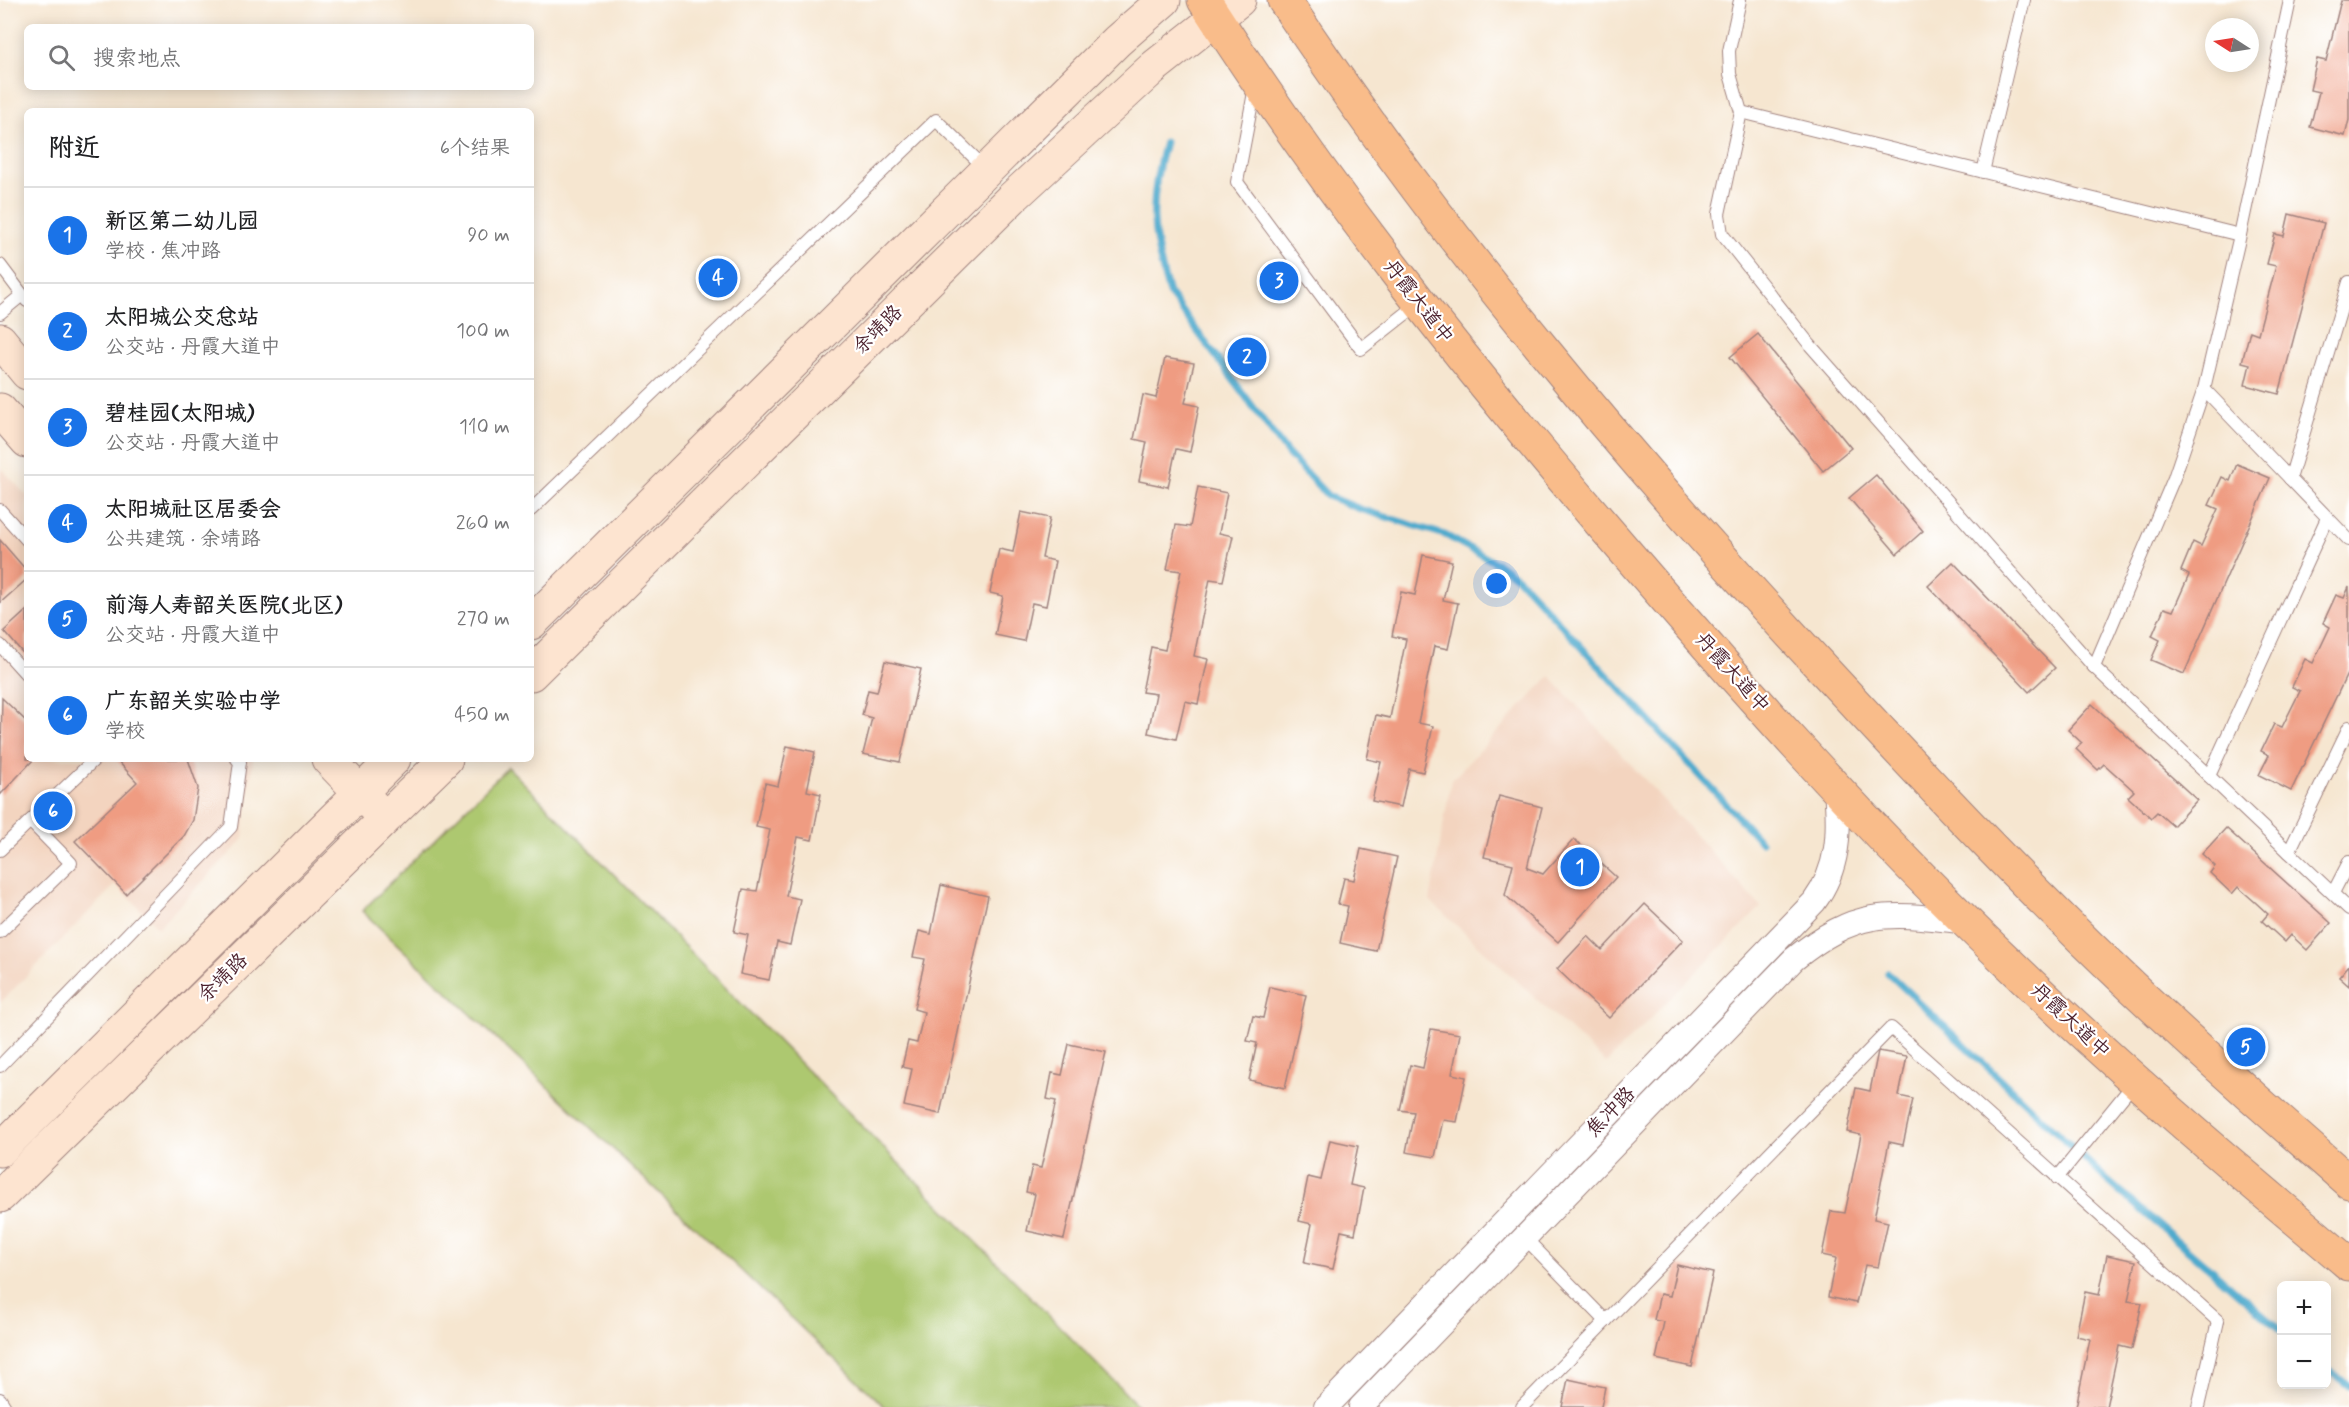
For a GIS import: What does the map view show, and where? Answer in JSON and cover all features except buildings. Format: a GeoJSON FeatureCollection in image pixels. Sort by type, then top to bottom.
{"type":"FeatureCollection","features":[{"type":"Feature","properties":{"kind":"main road","name":"余靖路"},"geometry":{"type":"LineString","coordinates":[[534,620],[1118,41],[1164,0]]}},
{"type":"Feature","properties":{"kind":"main road"},"geometry":{"type":"LineString","coordinates":[[1284,0],[1393,159],[1474,265],[1718,556],[1944,800],[2062,919],[2180,1030],[2349,1182]]}},
{"type":"Feature","properties":{"kind":"main road","name":"余靖路"},"geometry":{"type":"LineString","coordinates":[[534,672],[1012,198],[1219,6]]}},
{"type":"Feature","properties":{"kind":"main road","name":"丹霞大道中"},"geometry":{"type":"LineString","coordinates":[[1219,6],[1256,80],[1341,201],[1418,304],[1665,599],[1836,790],[1967,922],[2136,1082],[2349,1264]]}},
{"type":"Feature","properties":{"kind":"main road"},"geometry":{"type":"LineString","coordinates":[[0,340],[24,369]]}},
{"type":"Feature","properties":{"kind":"main road"},"geometry":{"type":"LineString","coordinates":[[0,410],[24,438]]}},
{"type":"Feature","properties":{"kind":"main road"},"geometry":{"type":"LineString","coordinates":[[331,762],[385,819]]}},
{"type":"Feature","properties":{"kind":"main road","name":"余靖路"},"geometry":{"type":"LineString","coordinates":[[7,1138],[391,762]]}},
{"type":"Feature","properties":{"kind":"main road","name":"余靖路"},"geometry":{"type":"LineString","coordinates":[[0,1196],[385,819],[424,766]]}},
{"type":"Feature","properties":{"kind":"street","name":"焦冲路"},"geometry":{"type":"LineString","coordinates":[[1326,1407],[1814,902],[1825,887],[1838,846],[1836,790]]}},
{"type":"Feature","properties":{"kind":"street","name":"焦冲路"},"geometry":{"type":"LineString","coordinates":[[1361,1407],[1794,959],[1816,941],[1849,923],[1886,916],[1967,922]]}},
{"type":"Feature","properties":{"kind":"lane"},"geometry":{"type":"LineString","coordinates":[[1740,0],[1729,51],[1730,74],[1741,112],[1719,214],[1722,234],[1810,345],[2094,667],[2349,909]]}},
{"type":"Feature","properties":{"kind":"lane"},"geometry":{"type":"LineString","coordinates":[[1983,172],[2024,0]]}},
{"type":"Feature","properties":{"kind":"lane"},"geometry":{"type":"LineString","coordinates":[[2094,667],[2174,478],[2204,389],[2240,235],[2290,0]]}},
{"type":"Feature","properties":{"kind":"lane"},"geometry":{"type":"LineString","coordinates":[[1256,80],[1237,182],[1361,349],[1418,304]]}},
{"type":"Feature","properties":{"kind":"lane"},"geometry":{"type":"LineString","coordinates":[[1741,112],[2240,235]]}},
{"type":"Feature","properties":{"kind":"lane"},"geometry":{"type":"LineString","coordinates":[[534,507],[936,120],[987,170]]}},
{"type":"Feature","properties":{"kind":"lane"},"geometry":{"type":"LineString","coordinates":[[0,265],[24,298],[0,312]]}},
{"type":"Feature","properties":{"kind":"lane"},"geometry":{"type":"LineString","coordinates":[[2290,479],[2349,282]]}},
{"type":"Feature","properties":{"kind":"lane"},"geometry":{"type":"LineString","coordinates":[[2204,389],[2349,540]]}},
{"type":"Feature","properties":{"kind":"lane"},"geometry":{"type":"LineString","coordinates":[[0,510],[24,537]]}},
{"type":"Feature","properties":{"kind":"lane"},"geometry":{"type":"LineString","coordinates":[[2209,776],[2327,518]]}},
{"type":"Feature","properties":{"kind":"lane"},"geometry":{"type":"LineString","coordinates":[[0,645],[24,672]]}},
{"type":"Feature","properties":{"kind":"lane"},"geometry":{"type":"LineString","coordinates":[[2289,852],[2349,727]]}},
{"type":"Feature","properties":{"kind":"lane"},"geometry":{"type":"LineString","coordinates":[[0,850],[92,762]]}},
{"type":"Feature","properties":{"kind":"lane"},"geometry":{"type":"LineString","coordinates":[[0,1066],[231,827],[240,762]]}},
{"type":"Feature","properties":{"kind":"lane"},"geometry":{"type":"LineString","coordinates":[[1,930],[70,863],[30,821]]}},
{"type":"Feature","properties":{"kind":"lane"},"geometry":{"type":"LineString","coordinates":[[2333,893],[2349,862]]}},
{"type":"Feature","properties":{"kind":"lane"},"geometry":{"type":"LineString","coordinates":[[1522,1407],[1891,1028],[2218,1321],[2198,1407]]}},
{"type":"Feature","properties":{"kind":"lane"},"geometry":{"type":"LineString","coordinates":[[2057,1178],[2136,1082]]}},
{"type":"Feature","properties":{"kind":"lane"},"geometry":{"type":"LineString","coordinates":[[1525,1238],[1606,1321]]}},
{"type":"Feature","properties":{"kind":"lane"},"geometry":{"type":"LineString","coordinates":[[0,1399],[5,1407]]}},
{"type":"Feature","properties":{"kind":"shaded area"},"geometry":{"type":"Polygon","coordinates":[[[0,467],[24,493],[24,762],[253,762],[243,840],[158,928],[116,884],[0,1003],[0,467]]]}},
{"type":"Feature","properties":{"kind":"shaded area"},"geometry":{"type":"Polygon","coordinates":[[[1550,676],[1761,907],[1606,1063],[1430,901],[1451,781],[1550,676]]]}},
{"type":"Feature","properties":{"kind":"green space"},"geometry":{"type":"Polygon","coordinates":[[[508,767],[1139,1407],[885,1407],[362,911],[508,767]]]}},
{"type":"Feature","properties":{"kind":"waterway"},"geometry":{"type":"LineString","coordinates":[[1165,142],[1156,182],[1154,218],[1158,253],[1169,293],[1288,454],[1328,496],[1360,509],[1445,535],[1500,565],[1519,579],[1761,842]]}},
{"type":"Feature","properties":{"kind":"waterway"},"geometry":{"type":"LineString","coordinates":[[1888,973],[2109,1182],[2277,1327]]}},
{"type":"Feature","properties":{"kind":"waterway"},"geometry":{"type":"LineString","coordinates":[[2331,1372],[2349,1386]]}},
{"type":"Feature","properties":{"kind":"place","name":"太阳城社区居委会"},"geometry":{"type":"Point","coordinates":[718,278]}},
{"type":"Feature","properties":{"kind":"place","name":"碧桂园(太阳城)"},"geometry":{"type":"Point","coordinates":[1279,281]}},
{"type":"Feature","properties":{"kind":"place","name":"太阳城公交总站"},"geometry":{"type":"Point","coordinates":[1247,357]}},
{"type":"Feature","properties":{"kind":"place","name":"广东韶关实验中学"},"geometry":{"type":"Point","coordinates":[53,811]}},
{"type":"Feature","properties":{"kind":"place","name":"新区第二幼儿园"},"geometry":{"type":"Point","coordinates":[1580,867]}},
{"type":"Feature","properties":{"kind":"place","name":"前海人寿韶关医院(北区)"},"geometry":{"type":"Point","coordinates":[2246,1047]}}]}
